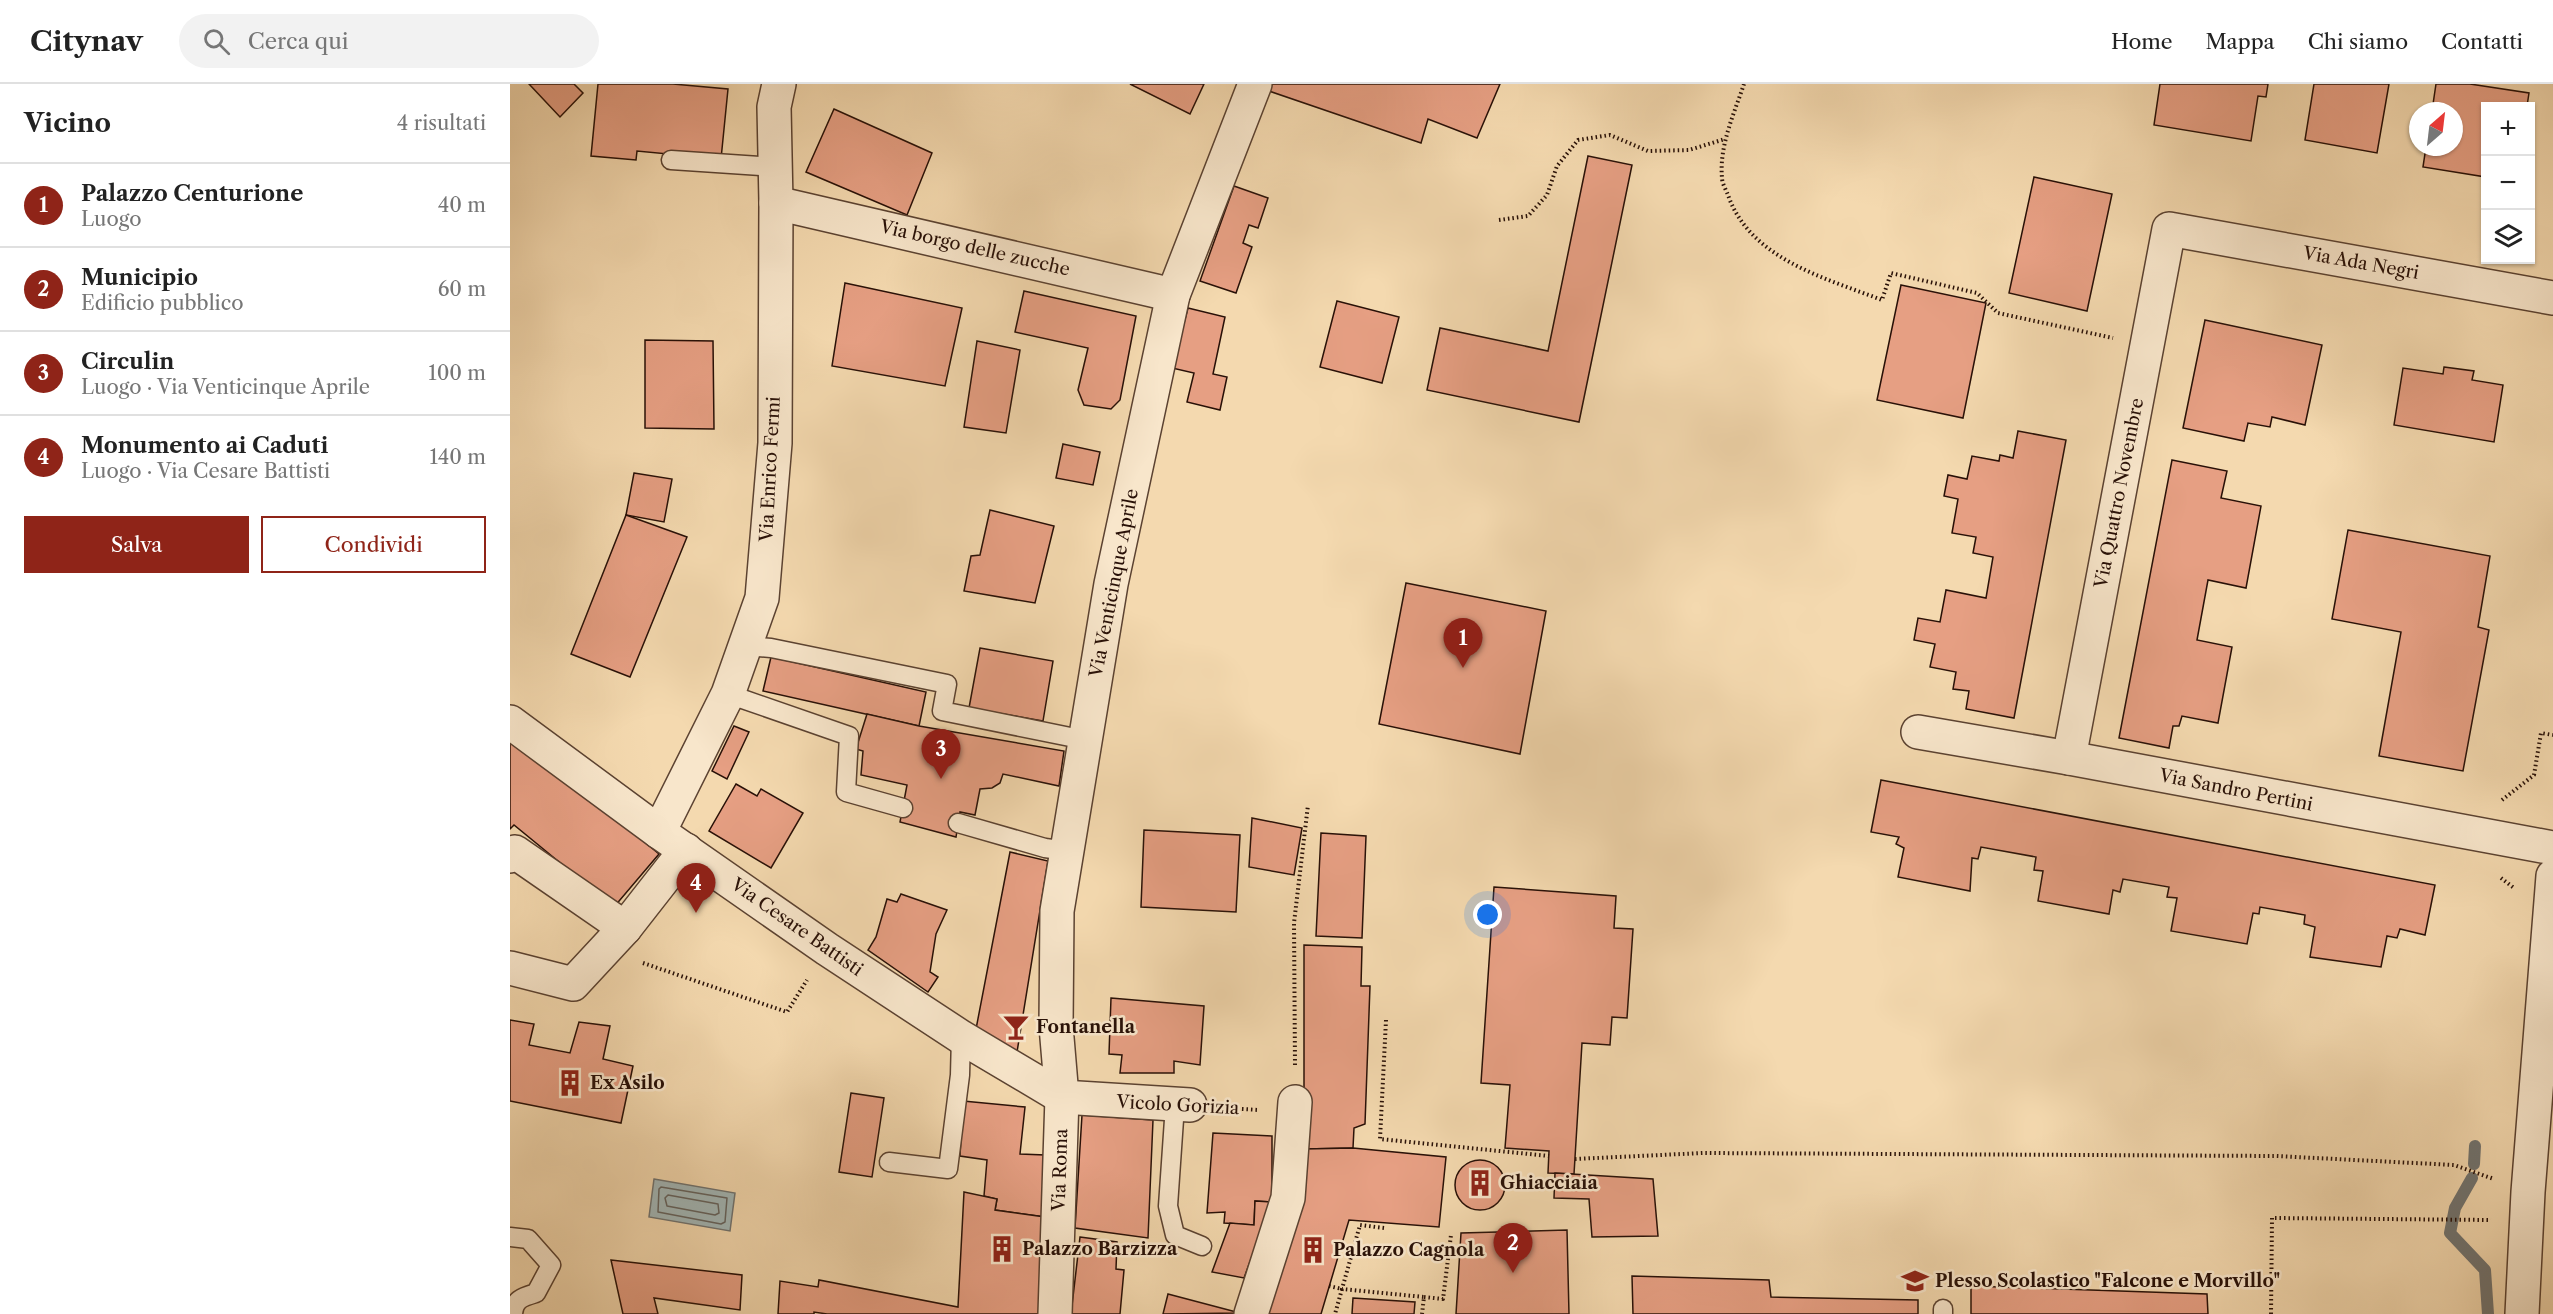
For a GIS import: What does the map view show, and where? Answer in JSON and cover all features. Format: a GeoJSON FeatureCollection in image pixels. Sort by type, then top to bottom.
{"type":"FeatureCollection","features":[{"type":"Feature","properties":{"kind":"street","name":"Via Enrico Fermi"},"geometry":{"type":"LineString","coordinates":[[659,832],[728,694],[762,598],[775,443],[774,107],[779,84]]}},
{"type":"Feature","properties":{"kind":"street","name":"Via Venticinque Aprile"},"geometry":{"type":"LineString","coordinates":[[1062,1097],[1056,1026],[1057,911],[1111,584],[1173,295],[1255,84]]}},
{"type":"Feature","properties":{"kind":"street","name":"Via borgo delle zucche"},"geometry":{"type":"LineString","coordinates":[[776,203],[1173,295]]}},
{"type":"Feature","properties":{"kind":"street","name":"Via Ada Negri"},"geometry":{"type":"LineString","coordinates":[[2169,229],[2553,298]]}},
{"type":"Feature","properties":{"kind":"street","name":"Via Quattro Novembre"},"geometry":{"type":"LineString","coordinates":[[2069,758],[2169,229]]}},
{"type":"Feature","properties":{"kind":"street","name":"Via Cesare Battisti"},"geometry":{"type":"LineString","coordinates":[[510,722],[659,832],[827,949],[961,1037],[1062,1097]]}},
{"type":"Feature","properties":{"kind":"street","name":"Via Sandro Pertini"},"geometry":{"type":"LineString","coordinates":[[1918,732],[2553,848]]}},
{"type":"Feature","properties":{"kind":"street"},"geometry":{"type":"LineString","coordinates":[[510,968],[573,984],[615,939],[686,850]]}},
{"type":"Feature","properties":{"kind":"street"},"geometry":{"type":"LineString","coordinates":[[510,856],[515,852],[615,939]]}},
{"type":"Feature","properties":{"kind":"street"},"geometry":{"type":"LineString","coordinates":[[2522,1314],[2528,1192],[2552,897]]}},
{"type":"Feature","properties":{"kind":"street","name":"Vicolo Gorizia"},"geometry":{"type":"LineString","coordinates":[[1062,1097],[1183,1105]]}},
{"type":"Feature","properties":{"kind":"street","name":"Via Roma"},"geometry":{"type":"LineString","coordinates":[[1055,1314],[1062,1097]]}},
{"type":"Feature","properties":{"kind":"street"},"geometry":{"type":"LineString","coordinates":[[1251,1314],[1288,1198],[1294,1107]]}},
{"type":"Feature","properties":{"kind":"lane"},"geometry":{"type":"LineString","coordinates":[[671,160],[775,167]]}},
{"type":"Feature","properties":{"kind":"lane"},"geometry":{"type":"LineString","coordinates":[[745,646],[771,648],[947,684],[942,711],[1085,740]]}},
{"type":"Feature","properties":{"kind":"lane"},"geometry":{"type":"LineString","coordinates":[[728,694],[849,736],[846,792],[903,808]]}},
{"type":"Feature","properties":{"kind":"lane"},"geometry":{"type":"LineString","coordinates":[[958,824],[1045,848],[1067,851]]}},
{"type":"Feature","properties":{"kind":"lane"},"geometry":{"type":"LineString","coordinates":[[890,1162],[948,1169],[960,1075],[961,1037]]}},
{"type":"Feature","properties":{"kind":"lane"},"geometry":{"type":"LineString","coordinates":[[1183,1105],[1168,1206],[1175,1235],[1202,1246]]}},
{"type":"Feature","properties":{"kind":"lane"},"geometry":{"type":"LineString","coordinates":[[510,1237],[528,1239],[551,1265],[536,1293],[519,1299],[513,1305],[513,1314]]}},
{"type":"Feature","properties":{"kind":"path"},"geometry":{"type":"LineString","coordinates":[[1744,84],[1725,139],[1722,178],[1734,215],[1765,248],[1813,273],[1882,300],[1891,273],[1977,293],[1998,313],[2147,345]]}},
{"type":"Feature","properties":{"kind":"path"},"geometry":{"type":"LineString","coordinates":[[1499,220],[1528,216],[1547,195],[1557,165],[1578,140],[1610,135],[1648,151],[1689,150],[1725,139]]}},
{"type":"Feature","properties":{"kind":"path"},"geometry":{"type":"LineString","coordinates":[[1294,1107],[1294,923],[1308,805]]}},
{"type":"Feature","properties":{"kind":"path"},"geometry":{"type":"LineString","coordinates":[[615,939],[787,1012],[827,949]]}},
{"type":"Feature","properties":{"kind":"path"},"geometry":{"type":"LineString","coordinates":[[1386,1020],[1380,1139],[1549,1156]]}},
{"type":"Feature","properties":{"kind":"path","name":"Vicolo Gorizia"},"geometry":{"type":"LineString","coordinates":[[1183,1105],[1294,1107]]}},
{"type":"Feature","properties":{"kind":"path"},"geometry":{"type":"LineString","coordinates":[[1575,1159],[1703,1153],[2276,1156],[2454,1165],[2528,1192]]}},
{"type":"Feature","properties":{"kind":"path"},"geometry":{"type":"LineString","coordinates":[[2271,1314],[2272,1218],[2491,1221]]}},
{"type":"Feature","properties":{"kind":"path"},"geometry":{"type":"LineString","coordinates":[[1335,1314],[1360,1225],[1384,1228]]}},
{"type":"Feature","properties":{"kind":"path"},"geometry":{"type":"LineString","coordinates":[[1329,1286],[1443,1299],[1451,1235]]}},
{"type":"Feature","properties":{"kind":"path"},"geometry":{"type":"LineString","coordinates":[[1422,1314],[1424,1297]]}},
{"type":"Feature","properties":{"kind":"water"},"geometry":{"type":"Polygon","coordinates":[[[654,1179],[735,1193],[730,1231],[649,1217],[654,1179]]]}},
{"type":"Feature","properties":{"kind":"building"},"geometry":{"type":"Polygon","coordinates":[[[529,84],[574,84],[583,93],[560,117],[529,84]]]}},
{"type":"Feature","properties":{"kind":"building"},"geometry":{"type":"Polygon","coordinates":[[[598,84],[673,84],[728,89],[721,159],[637,151],[636,160],[591,156],[598,84]]]}},
{"type":"Feature","properties":{"kind":"building"},"geometry":{"type":"Polygon","coordinates":[[[1130,84],[1204,84],[1190,114],[1130,84]]]}},
{"type":"Feature","properties":{"kind":"building"},"geometry":{"type":"Polygon","coordinates":[[[1272,84],[1500,84],[1477,138],[1428,119],[1421,143],[1269,91],[1272,84]]]}},
{"type":"Feature","properties":{"kind":"building"},"geometry":{"type":"Polygon","coordinates":[[[2160,84],[2268,84],[2266,97],[2258,96],[2251,141],[2154,125],[2160,84]]]}},
{"type":"Feature","properties":{"kind":"building"},"geometry":{"type":"Polygon","coordinates":[[[2314,84],[2389,84],[2377,153],[2305,140],[2314,84]]]}},
{"type":"Feature","properties":{"kind":"building"},"geometry":{"type":"Polygon","coordinates":[[[2436,84],[2470,84],[2529,93],[2528,102],[2481,102],[2481,176],[2423,167],[2425,156],[2463,156],[2463,102],[2433,102],[2436,84]]]}},
{"type":"Feature","properties":{"kind":"building"},"geometry":{"type":"Polygon","coordinates":[[[834,109],[932,153],[907,215],[806,172],[834,109]]]}},
{"type":"Feature","properties":{"kind":"building"},"geometry":{"type":"Polygon","coordinates":[[[1588,156],[1632,165],[1579,422],[1427,390],[1440,328],[1548,351],[1588,156]]]}},
{"type":"Feature","properties":{"kind":"building"},"geometry":{"type":"Polygon","coordinates":[[[2034,177],[2112,194],[2087,311],[2009,293],[2034,177]]]}},
{"type":"Feature","properties":{"kind":"building"},"geometry":{"type":"Polygon","coordinates":[[[1234,186],[1268,198],[1258,228],[1249,225],[1243,243],[1252,247],[1236,293],[1200,281],[1234,186]]]}},
{"type":"Feature","properties":{"kind":"building"},"geometry":{"type":"Polygon","coordinates":[[[845,283],[962,308],[945,386],[832,366],[845,283]]]}},
{"type":"Feature","properties":{"kind":"building"},"geometry":{"type":"Polygon","coordinates":[[[1901,285],[1986,303],[1963,418],[1877,400],[1901,285]]]}},
{"type":"Feature","properties":{"kind":"building"},"geometry":{"type":"Polygon","coordinates":[[[1024,291],[1136,316],[1120,400],[1111,409],[1084,405],[1078,390],[1088,348],[1015,332],[1024,291]]]}},
{"type":"Feature","properties":{"kind":"building"},"geometry":{"type":"Polygon","coordinates":[[[1337,301],[1399,317],[1382,383],[1320,367],[1337,301]]]}},
{"type":"Feature","properties":{"kind":"building"},"geometry":{"type":"Polygon","coordinates":[[[1188,308],[1225,317],[1213,374],[1227,377],[1220,410],[1187,402],[1194,373],[1172,368],[1188,308]]]}},
{"type":"Feature","properties":{"kind":"building"},"geometry":{"type":"Polygon","coordinates":[[[2205,320],[2322,345],[2305,425],[2272,417],[2270,427],[2248,423],[2244,441],[2183,428],[2205,320]]]}},
{"type":"Feature","properties":{"kind":"building"},"geometry":{"type":"Polygon","coordinates":[[[645,340],[713,341],[714,429],[645,428],[645,340]]]}},
{"type":"Feature","properties":{"kind":"building"},"geometry":{"type":"Polygon","coordinates":[[[977,341],[1020,350],[1006,433],[964,427],[977,341]]]}},
{"type":"Feature","properties":{"kind":"building"},"geometry":{"type":"Polygon","coordinates":[[[2444,367],[2474,371],[2472,380],[2503,385],[2494,442],[2394,425],[2403,368],[2443,374],[2444,367]]]}},
{"type":"Feature","properties":{"kind":"building"},"geometry":{"type":"Polygon","coordinates":[[[2018,431],[2066,440],[2014,718],[1966,709],[1969,691],[1953,689],[1956,672],[1930,667],[1935,644],[1914,640],[1918,618],[1940,622],[1946,590],[1986,598],[1993,557],[1973,553],[1976,537],[1952,533],[1958,499],[1944,496],[1948,475],[1967,479],[1972,456],[1999,461],[2000,455],[2013,458],[2018,431]]]}},
{"type":"Feature","properties":{"kind":"building"},"geometry":{"type":"Polygon","coordinates":[[[1063,444],[1100,452],[1093,485],[1056,478],[1063,444]]]}},
{"type":"Feature","properties":{"kind":"building"},"geometry":{"type":"Polygon","coordinates":[[[2172,460],[2227,471],[2221,498],[2261,506],[2246,588],[2208,580],[2197,640],[2232,647],[2218,723],[2182,716],[2179,726],[2173,726],[2169,748],[2119,738],[2172,460]]]}},
{"type":"Feature","properties":{"kind":"building"},"geometry":{"type":"Polygon","coordinates":[[[634,473],[672,479],[664,522],[626,515],[634,473]]]}},
{"type":"Feature","properties":{"kind":"building"},"geometry":{"type":"Polygon","coordinates":[[[990,510],[1054,526],[1035,603],[964,591],[971,556],[980,555],[990,510]]]}},
{"type":"Feature","properties":{"kind":"building"},"geometry":{"type":"Polygon","coordinates":[[[626,515],[687,537],[630,677],[571,654],[626,515]]]}},
{"type":"Feature","properties":{"kind":"building"},"geometry":{"type":"Polygon","coordinates":[[[2348,530],[2490,556],[2478,627],[2489,630],[2463,771],[2379,756],[2401,632],[2332,619],[2348,530]]]}},
{"type":"Feature","properties":{"kind":"building"},"geometry":{"type":"Polygon","coordinates":[[[1406,583],[1546,611],[1520,754],[1379,724],[1406,583]]]}},
{"type":"Feature","properties":{"kind":"building"},"geometry":{"type":"Polygon","coordinates":[[[980,648],[1053,661],[1043,721],[969,708],[980,648]]]}},
{"type":"Feature","properties":{"kind":"building"},"geometry":{"type":"Polygon","coordinates":[[[771,657],[926,692],[919,726],[763,691],[771,657]]]}},
{"type":"Feature","properties":{"kind":"building"},"geometry":{"type":"Polygon","coordinates":[[[867,714],[919,726],[1064,751],[1059,786],[1003,774],[1000,783],[992,788],[980,789],[975,815],[960,812],[956,837],[900,822],[907,785],[861,775],[863,751],[856,749],[867,714]]]}},
{"type":"Feature","properties":{"kind":"building"},"geometry":{"type":"Polygon","coordinates":[[[734,726],[749,732],[727,779],[712,771],[734,726]]]}},
{"type":"Feature","properties":{"kind":"building"},"geometry":{"type":"Polygon","coordinates":[[[510,735],[535,751],[659,854],[614,907],[514,825],[510,829],[510,735]]]}},
{"type":"Feature","properties":{"kind":"building"},"geometry":{"type":"Polygon","coordinates":[[[1881,780],[2435,885],[2425,935],[2400,929],[2397,938],[2387,936],[2381,967],[2310,957],[2315,927],[2304,924],[2305,915],[2260,907],[2259,914],[2253,913],[2247,944],[2171,931],[2177,898],[2167,897],[2169,887],[2123,879],[2120,892],[2113,890],[2109,914],[2038,901],[2043,871],[2034,870],[2036,857],[1981,847],[1978,859],[1972,858],[1970,891],[1898,877],[1904,848],[1896,844],[1899,837],[1871,832],[1881,780]]]}},
{"type":"Feature","properties":{"kind":"building"},"geometry":{"type":"Polygon","coordinates":[[[736,784],[757,796],[761,789],[803,813],[771,868],[709,831],[736,784]]]}},
{"type":"Feature","properties":{"kind":"building"},"geometry":{"type":"Polygon","coordinates":[[[1252,818],[1302,828],[1294,875],[1249,867],[1252,818]]]}},
{"type":"Feature","properties":{"kind":"building"},"geometry":{"type":"Polygon","coordinates":[[[1144,830],[1240,835],[1236,912],[1141,907],[1144,830]]]}},
{"type":"Feature","properties":{"kind":"building"},"geometry":{"type":"Polygon","coordinates":[[[1321,833],[1366,836],[1362,938],[1316,936],[1321,833]]]}},
{"type":"Feature","properties":{"kind":"building"},"geometry":{"type":"Polygon","coordinates":[[[1010,852],[1048,861],[1017,1052],[976,1029],[1010,852]]]}},
{"type":"Feature","properties":{"kind":"building"},"geometry":{"type":"Polygon","coordinates":[[[1494,887],[1616,896],[1614,928],[1633,929],[1627,1018],[1612,1017],[1610,1045],[1582,1043],[1574,1174],[1548,1173],[1549,1151],[1505,1148],[1510,1085],[1481,1083],[1494,887]]]}},
{"type":"Feature","properties":{"kind":"building"},"geometry":{"type":"Polygon","coordinates":[[[901,894],[947,910],[936,934],[930,972],[938,977],[928,992],[868,950],[876,937],[887,899],[897,902],[901,894]]]}},
{"type":"Feature","properties":{"kind":"building"},"geometry":{"type":"Polygon","coordinates":[[[1304,945],[1362,947],[1361,986],[1370,986],[1365,1124],[1354,1128],[1353,1148],[1304,1149],[1304,945]]]}},
{"type":"Feature","properties":{"kind":"building"},"geometry":{"type":"Polygon","coordinates":[[[1111,998],[1204,1006],[1200,1065],[1174,1061],[1174,1073],[1120,1073],[1122,1055],[1109,1054],[1111,998]]]}},
{"type":"Feature","properties":{"kind":"building","name":"Ex Asilo"},"geometry":{"type":"Polygon","coordinates":[[[510,1020],[534,1024],[529,1045],[570,1053],[579,1022],[610,1026],[603,1059],[633,1066],[621,1123],[510,1101],[510,1020]]]}},
{"type":"Feature","properties":{"kind":"building"},"geometry":{"type":"Polygon","coordinates":[[[851,1093],[884,1098],[872,1177],[839,1172],[851,1093]]]}},
{"type":"Feature","properties":{"kind":"building"},"geometry":{"type":"Polygon","coordinates":[[[963,1101],[1025,1107],[1020,1154],[1045,1155],[1045,1217],[995,1210],[997,1199],[984,1196],[987,1160],[960,1156],[963,1101]]]}},
{"type":"Feature","properties":{"kind":"building"},"geometry":{"type":"Polygon","coordinates":[[[1082,1115],[1153,1120],[1148,1238],[1075,1228],[1082,1115]]]}},
{"type":"Feature","properties":{"kind":"building"},"geometry":{"type":"Polygon","coordinates":[[[1213,1133],[1272,1136],[1272,1202],[1255,1201],[1254,1225],[1224,1223],[1225,1212],[1207,1213],[1213,1133]]]}},
{"type":"Feature","properties":{"kind":"building","name":"Palazzo Cagnola"},"geometry":{"type":"Polygon","coordinates":[[[1353,1148],[1446,1157],[1439,1227],[1349,1220],[1321,1314],[1267,1314],[1304,1149],[1353,1148]]]}},
{"type":"Feature","properties":{"kind":"building","name":"Ghiacciaia"},"geometry":{"type":"Polygon","coordinates":[[[1475,1160],[1485,1160],[1498,1167],[1505,1180],[1505,1190],[1498,1203],[1485,1210],[1475,1210],[1466,1206],[1459,1199],[1455,1190],[1455,1180],[1459,1171],[1466,1164],[1475,1160]]]}},
{"type":"Feature","properties":{"kind":"building"},"geometry":{"type":"Polygon","coordinates":[[[1555,1173],[1653,1179],[1658,1236],[1592,1237],[1589,1199],[1554,1198],[1555,1173]]]}},
{"type":"Feature","properties":{"kind":"building","name":"Palazzo Barzizza"},"geometry":{"type":"Polygon","coordinates":[[[964,1192],[997,1199],[995,1210],[1045,1217],[1039,1314],[827,1314],[814,1312],[814,1314],[778,1314],[780,1281],[818,1287],[819,1280],[958,1307],[964,1192]]]}},
{"type":"Feature","properties":{"kind":"building"},"geometry":{"type":"Polygon","coordinates":[[[1255,1201],[1272,1202],[1244,1278],[1212,1272],[1230,1223],[1254,1225],[1255,1201]]]}},
{"type":"Feature","properties":{"kind":"building"},"geometry":{"type":"Polygon","coordinates":[[[1567,1230],[1569,1314],[1456,1314],[1461,1233],[1567,1230]]]}},
{"type":"Feature","properties":{"kind":"building"},"geometry":{"type":"Polygon","coordinates":[[[1080,1237],[1117,1242],[1116,1269],[1124,1270],[1120,1314],[1071,1314],[1080,1237]]]}},
{"type":"Feature","properties":{"kind":"building"},"geometry":{"type":"Polygon","coordinates":[[[611,1260],[742,1275],[740,1310],[654,1298],[658,1314],[623,1314],[611,1260]]]}},
{"type":"Feature","properties":{"kind":"building"},"geometry":{"type":"Polygon","coordinates":[[[1632,1276],[1769,1280],[1771,1297],[1918,1300],[1918,1314],[1633,1314],[1632,1276]]]}},
{"type":"Feature","properties":{"kind":"building"},"geometry":{"type":"Polygon","coordinates":[[[1971,1286],[2207,1294],[2208,1314],[1971,1314],[1971,1286]]]}},
{"type":"Feature","properties":{"kind":"building"},"geometry":{"type":"Polygon","coordinates":[[[1168,1294],[1240,1313],[1163,1314],[1168,1294]]]}},
{"type":"Feature","properties":{"kind":"building"},"geometry":{"type":"Polygon","coordinates":[[[1353,1298],[1415,1302],[1414,1314],[1352,1314],[1353,1298]]]}},
{"type":"Feature","properties":{"kind":"waterway"},"geometry":{"type":"LineString","coordinates":[[2474,1164],[2475,1146]]}},
{"type":"Feature","properties":{"kind":"waterway"},"geometry":{"type":"LineString","coordinates":[[2472,1178],[2455,1208],[2450,1233],[2485,1270],[2488,1314]]}},
{"type":"Feature","properties":{"kind":"place","name":"Palazzo Centurione"},"geometry":{"type":"Point","coordinates":[1463,668]}},
{"type":"Feature","properties":{"kind":"place","name":"Circulin"},"geometry":{"type":"Point","coordinates":[941,779]}},
{"type":"Feature","properties":{"kind":"place","name":"Monumento ai Caduti"},"geometry":{"type":"Point","coordinates":[696,913]}},
{"type":"Feature","properties":{"kind":"place","name":"Fontanella"},"geometry":{"type":"Point","coordinates":[1016,1027]}},
{"type":"Feature","properties":{"kind":"place","name":"Ex Asilo"},"geometry":{"type":"Point","coordinates":[570,1083]}},
{"type":"Feature","properties":{"kind":"place","name":"Ghiacciaia"},"geometry":{"type":"Point","coordinates":[1480,1183]}},
{"type":"Feature","properties":{"kind":"place","name":"Palazzo Barzizza"},"geometry":{"type":"Point","coordinates":[1002,1249]}},
{"type":"Feature","properties":{"kind":"place","name":"Palazzo Cagnola"},"geometry":{"type":"Point","coordinates":[1313,1250]}},
{"type":"Feature","properties":{"kind":"place","name":"Municipio"},"geometry":{"type":"Point","coordinates":[1513,1273]}},
{"type":"Feature","properties":{"kind":"place","name":"Plesso Scolastico \"Falcone e Morvillo\""},"geometry":{"type":"Point","coordinates":[1915,1281]}}]}
